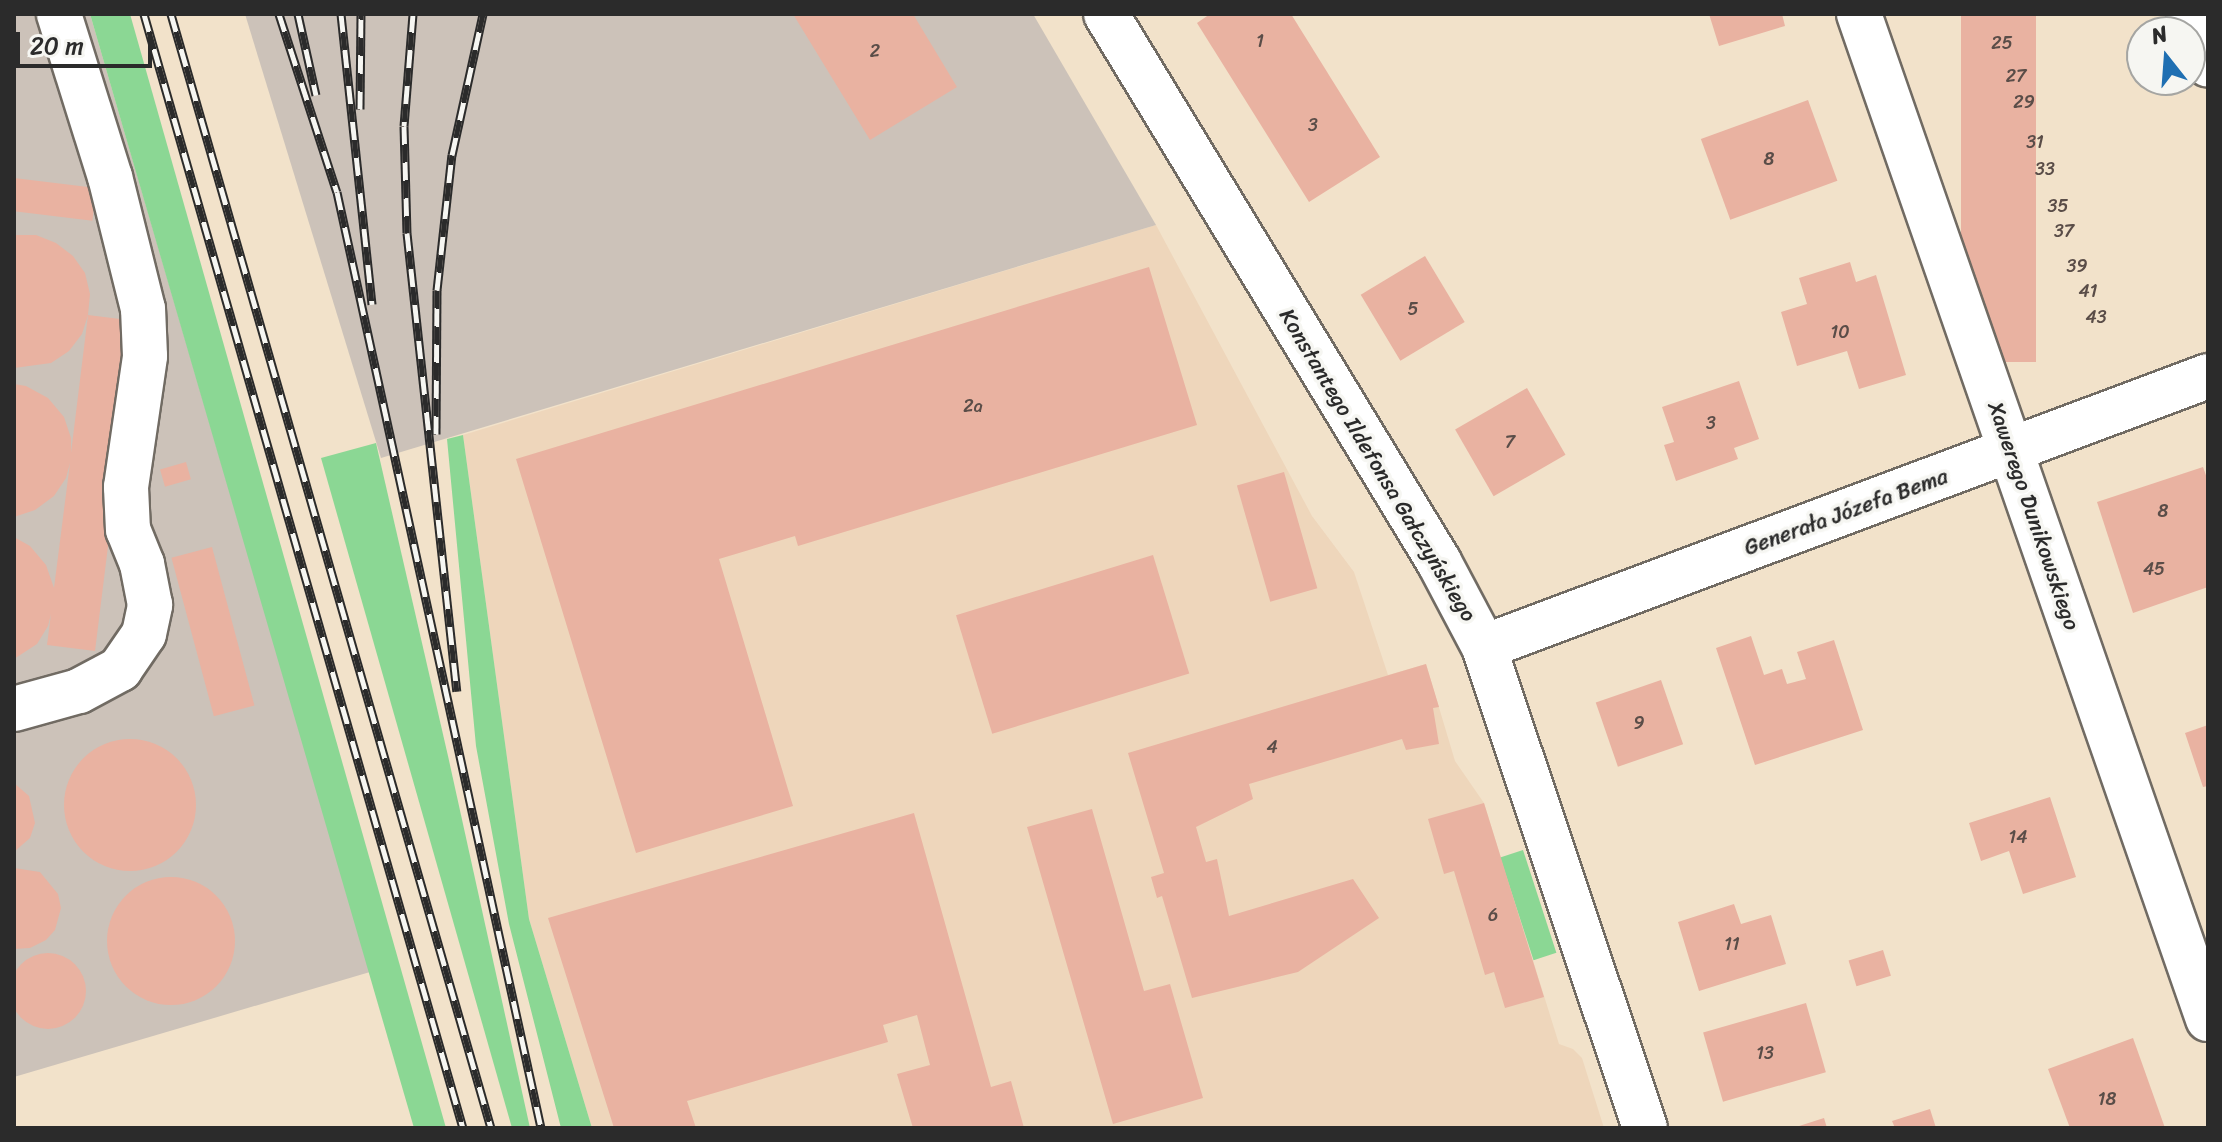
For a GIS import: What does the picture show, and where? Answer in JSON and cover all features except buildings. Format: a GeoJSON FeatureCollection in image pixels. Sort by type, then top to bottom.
{"type":"FeatureCollection","features":[{"type":"Feature","properties":{"kind":"street"},"geometry":{"type":"LineString","coordinates":[[14,709],[79,691],[120,669],[144,634],[150,605],[142,564],[128,530],[126,487],[145,356],[143,309],[110,177],[59,14]]}},
{"type":"Feature","properties":{"kind":"street","name":"Konstantego Ildefonsa Gałczyńskiego"},"geometry":{"type":"LineString","coordinates":[[1106,14],[1431,548],[1484,647],[1645,1128]]}},
{"type":"Feature","properties":{"kind":"street","name":"Xawerego Dunikowskiego"},"geometry":{"type":"LineString","coordinates":[[1859,14],[2208,1019]]}},
{"type":"Feature","properties":{"kind":"street"},"geometry":{"type":"LineString","coordinates":[[2189,14],[2208,65]]}},
{"type":"Feature","properties":{"kind":"street","name":"Generała Józefa Bema"},"geometry":{"type":"LineString","coordinates":[[1484,647],[2208,376]]}},
{"type":"Feature","properties":{"kind":"shaded area"},"geometry":{"type":"Polygon","coordinates":[[[14,14],[90,14],[370,972],[14,1077],[14,14]]]}},
{"type":"Feature","properties":{"kind":"shaded area"},"geometry":{"type":"Polygon","coordinates":[[[245,14],[1033,14],[1156,225],[381,458],[245,14]]]}},
{"type":"Feature","properties":{"kind":"shaded area"},"geometry":{"type":"Polygon","coordinates":[[[1156,225],[1312,516],[1354,572],[1388,675],[1426,664],[1455,761],[1484,803],[1559,1044],[1573,1049],[1582,1058],[1604,1128],[592,1128],[529,919],[463,435],[1156,225]]]}},
{"type":"Feature","properties":{"kind":"green space"},"geometry":{"type":"Polygon","coordinates":[[[90,14],[130,14],[446,1128],[414,1128],[90,14]]]}},
{"type":"Feature","properties":{"kind":"green space"},"geometry":{"type":"Polygon","coordinates":[[[463,435],[529,919],[592,1128],[561,1128],[509,924],[476,746],[447,439],[463,435]]]}},
{"type":"Feature","properties":{"kind":"green space"},"geometry":{"type":"Polygon","coordinates":[[[376,443],[530,1128],[512,1128],[321,458],[376,443]]]}},
{"type":"Feature","properties":{"kind":"green space"},"geometry":{"type":"Polygon","coordinates":[[[1523,850],[1556,953],[1534,960],[1500,857],[1523,850]]]}},
{"type":"Feature","properties":{"kind":"railway"},"geometry":{"type":"LineString","coordinates":[[144,14],[463,1128]]}},
{"type":"Feature","properties":{"kind":"railway"},"geometry":{"type":"LineString","coordinates":[[171,14],[491,1128]]}},
{"type":"Feature","properties":{"kind":"railway"},"geometry":{"type":"LineString","coordinates":[[279,14],[337,192],[541,1128]]}},
{"type":"Feature","properties":{"kind":"railway"},"geometry":{"type":"LineString","coordinates":[[298,14],[316,95]]}},
{"type":"Feature","properties":{"kind":"railway"},"geometry":{"type":"LineString","coordinates":[[341,14],[372,304]]}},
{"type":"Feature","properties":{"kind":"railway"},"geometry":{"type":"LineString","coordinates":[[360,109],[361,14]]}},
{"type":"Feature","properties":{"kind":"railway"},"geometry":{"type":"LineString","coordinates":[[413,14],[404,126],[407,233],[457,691]]}},
{"type":"Feature","properties":{"kind":"railway"},"geometry":{"type":"LineString","coordinates":[[436,434],[437,290],[452,155],[483,14]]}}]}
